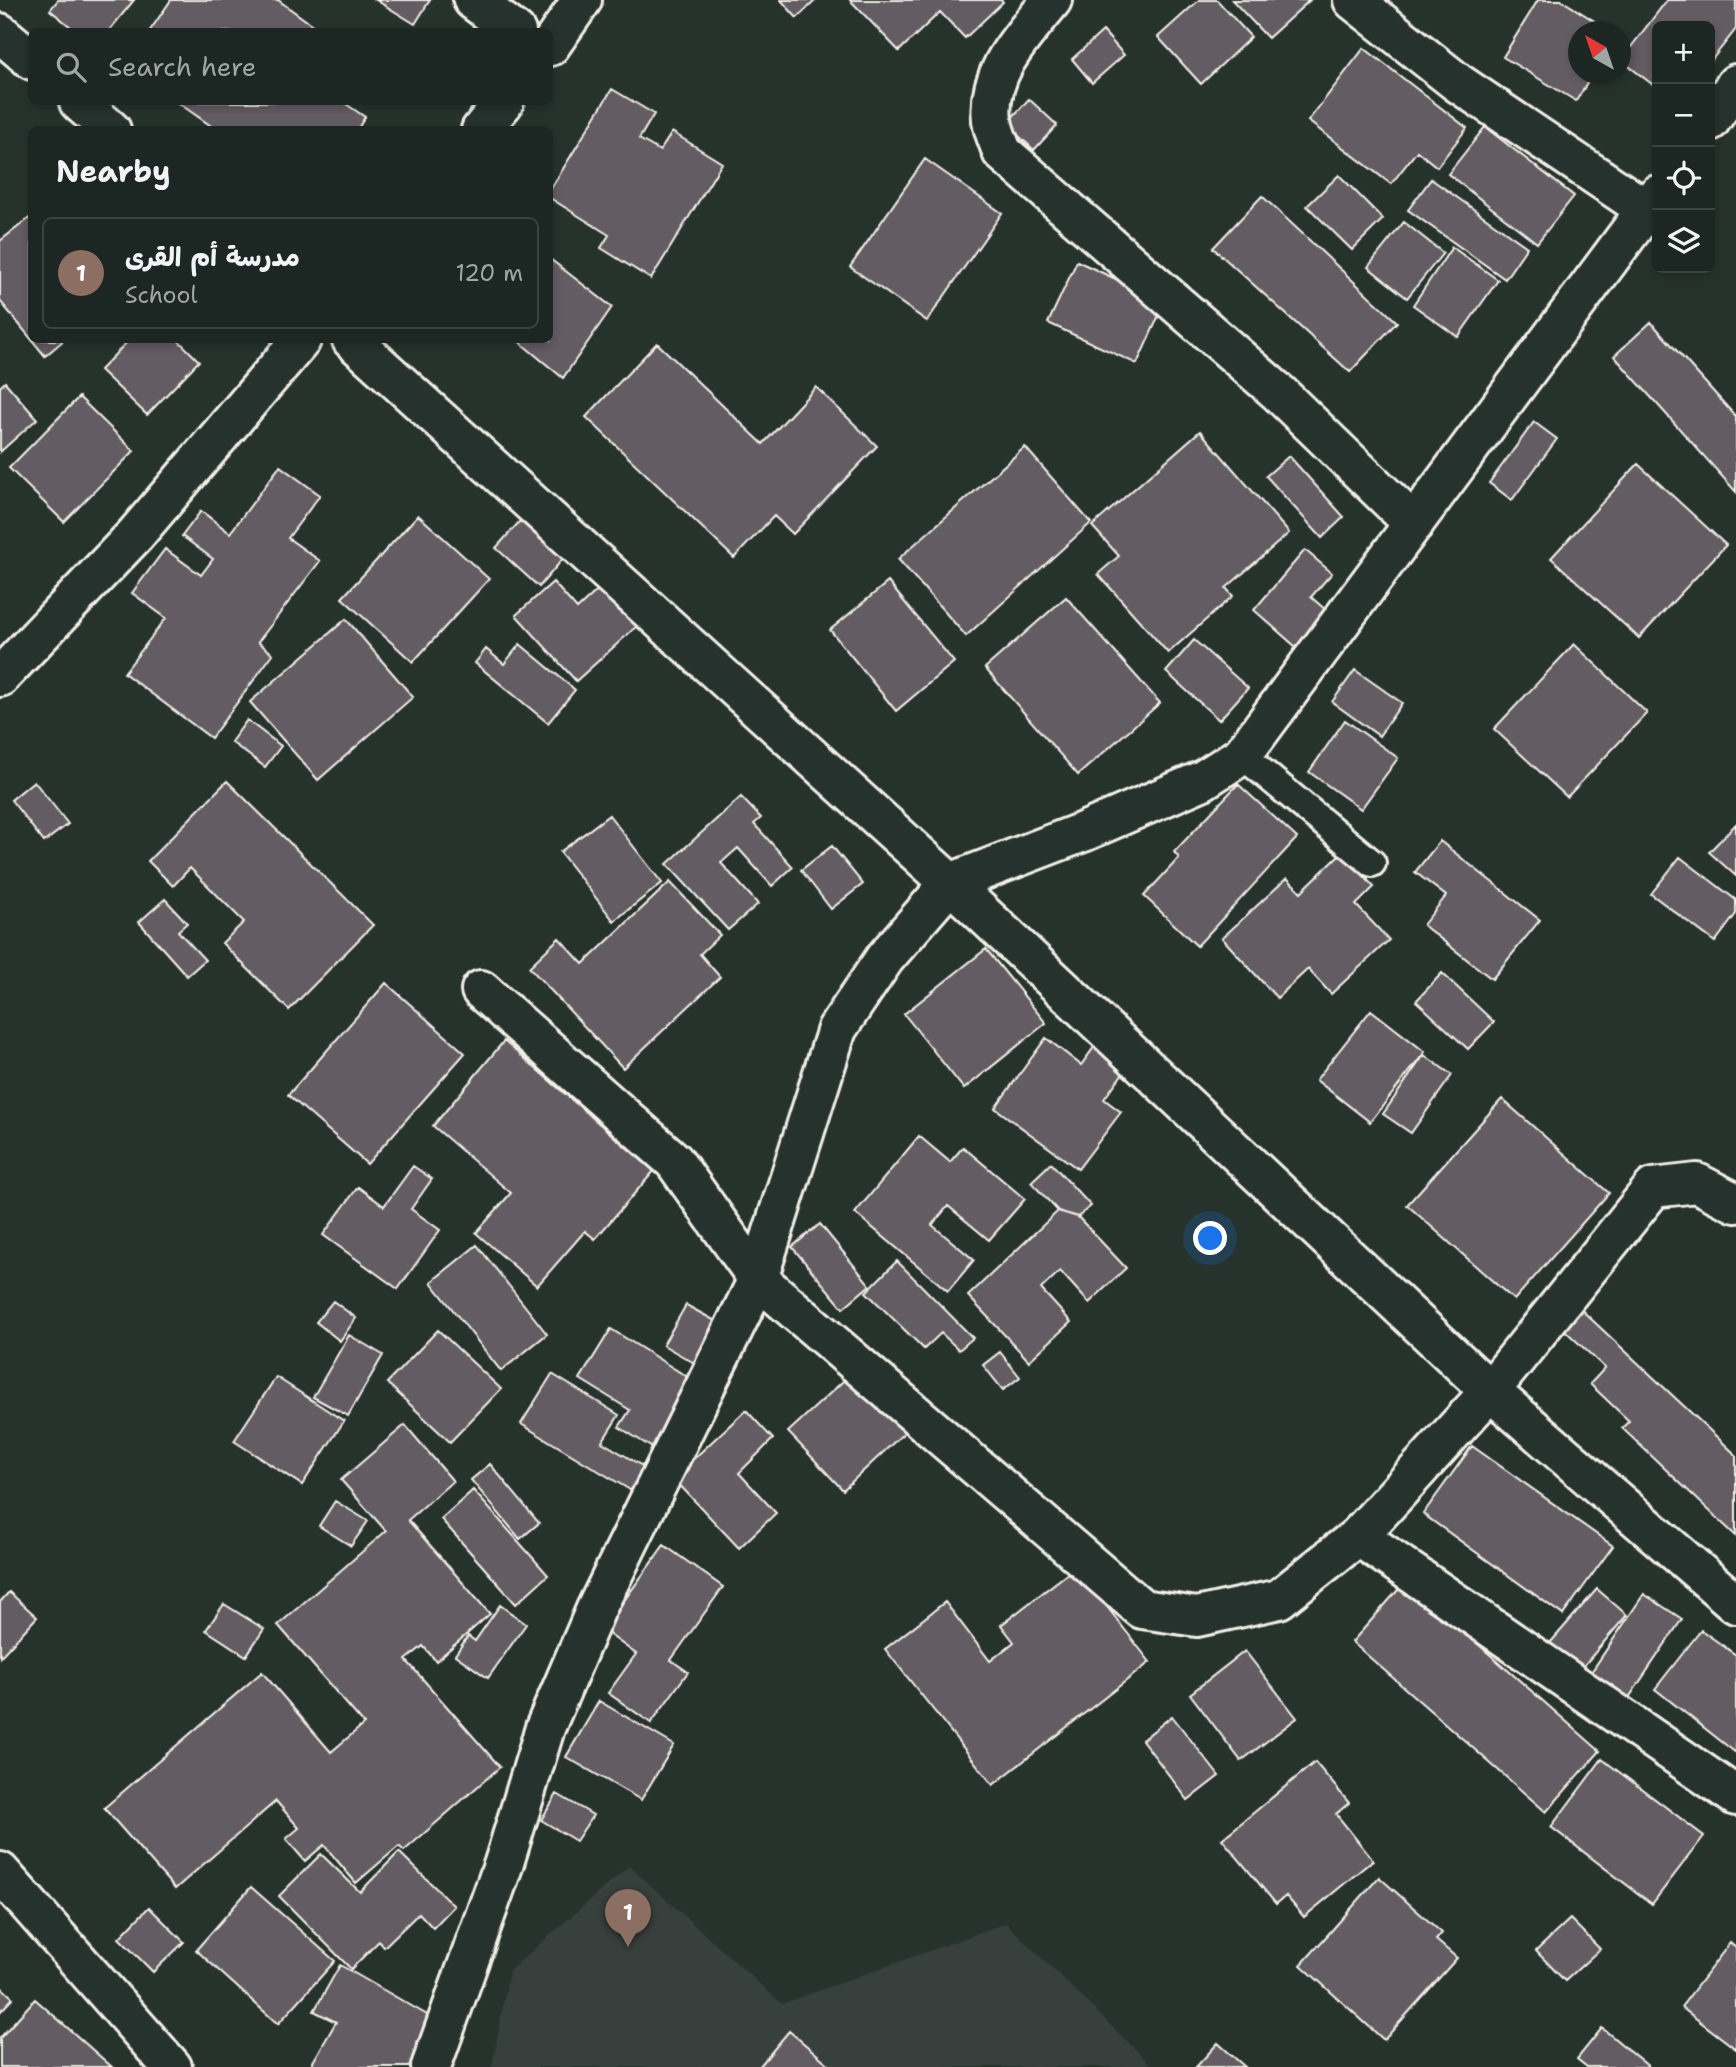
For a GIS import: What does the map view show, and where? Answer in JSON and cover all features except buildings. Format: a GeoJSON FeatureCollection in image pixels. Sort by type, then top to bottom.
{"type":"FeatureCollection","features":[{"type":"Feature","properties":{"kind":"street"},"geometry":{"type":"LineString","coordinates":[[473,0],[511,28]]}},
{"type":"Feature","properties":{"kind":"street"},"geometry":{"type":"LineString","coordinates":[[553,42],[582,0]]}},
{"type":"Feature","properties":{"kind":"street"},"geometry":{"type":"LineString","coordinates":[[1052,0],[1005,58],[995,91],[992,120],[1002,152],[1279,393],[1414,524]]}},
{"type":"Feature","properties":{"kind":"street"},"geometry":{"type":"LineString","coordinates":[[431,2067],[504,1863],[545,1728],[596,1609],[758,1279],[837,1030],[885,958],[950,883],[1083,832],[1203,780],[1242,755],[1652,203],[1458,83],[1353,0]]}},
{"type":"Feature","properties":{"kind":"street"},"geometry":{"type":"LineString","coordinates":[[0,33],[28,57]]}},
{"type":"Feature","properties":{"kind":"street"},"geometry":{"type":"LineString","coordinates":[[1715,114],[1736,84]]}},
{"type":"Feature","properties":{"kind":"street"},"geometry":{"type":"LineString","coordinates":[[82,105],[106,126]]}},
{"type":"Feature","properties":{"kind":"street"},"geometry":{"type":"LineString","coordinates":[[484,126],[502,105]]}},
{"type":"Feature","properties":{"kind":"street"},"geometry":{"type":"LineString","coordinates":[[0,677],[136,534],[297,343]]}},
{"type":"Feature","properties":{"kind":"street"},"geometry":{"type":"LineString","coordinates":[[355,343],[950,883],[1490,1391],[1736,1604]]}},
{"type":"Feature","properties":{"kind":"street"},"geometry":{"type":"LineString","coordinates":[[481,990],[674,1161],[758,1279],[1142,1609],[1197,1617],[1279,1599],[1358,1536],[1490,1391],[1653,1188],[1696,1183],[1736,1203]]}},
{"type":"Feature","properties":{"kind":"street"},"geometry":{"type":"LineString","coordinates":[[1358,1536],[1736,1796]]}},
{"type":"Feature","properties":{"kind":"street"},"geometry":{"type":"LineString","coordinates":[[0,1872],[172,2067]]}},
{"type":"Feature","properties":{"kind":"lane"},"geometry":{"type":"LineString","coordinates":[[1242,755],[1372,863]]}},
{"type":"Feature","properties":{"kind":"shaded area"},"geometry":{"type":"Polygon","coordinates":[[[629,1866],[782,2004],[1006,1923],[1153,2067],[492,2067],[509,1971],[629,1866]]]}},
{"type":"Feature","properties":{"kind":"place","name":"مدرسة أم القرى"},"geometry":{"type":"Point","coordinates":[628,1947]}}]}
